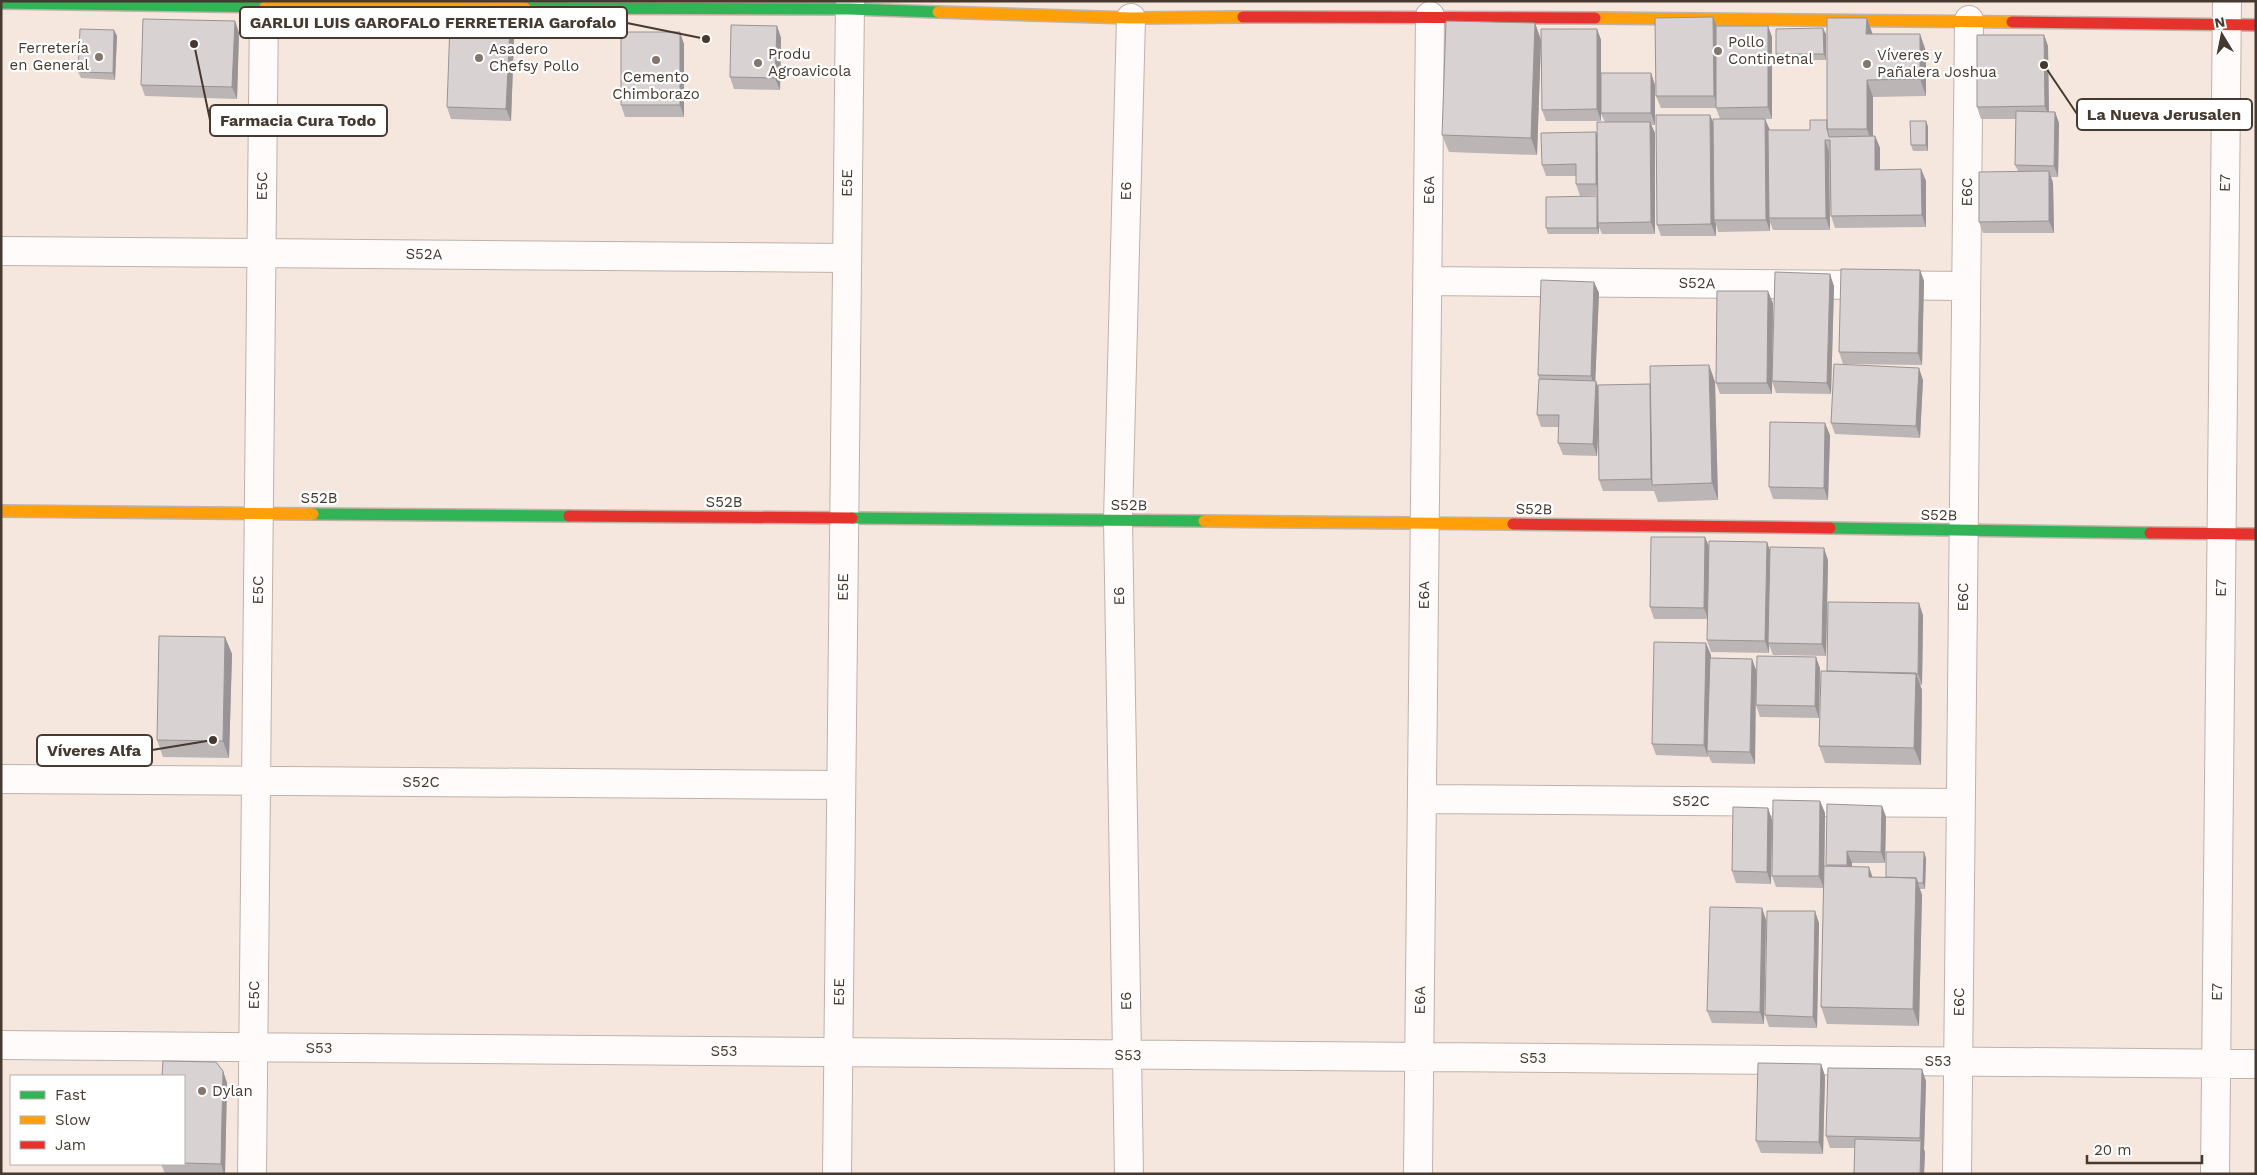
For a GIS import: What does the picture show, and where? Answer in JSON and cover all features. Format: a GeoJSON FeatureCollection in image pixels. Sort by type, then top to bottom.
{"type":"FeatureCollection","features":[{"type":"Feature","properties":{"kind":"main road"},"geometry":{"type":"LineString","coordinates":[[1,3],[264,7],[850,5],[1131,18],[1430,16],[1969,20],[2227,13],[2256,25]]}},
{"type":"Feature","properties":{"kind":"main road","name":"S52B"},"geometry":{"type":"LineString","coordinates":[[1,511],[1425,523],[2256,534]]}},
{"type":"Feature","properties":{"kind":"street","name":"E5E"},"geometry":{"type":"LineString","coordinates":[[837,1174],[850,5]]}},
{"type":"Feature","properties":{"kind":"street","name":"E5C"},"geometry":{"type":"LineString","coordinates":[[252,1174],[264,7]]}},
{"type":"Feature","properties":{"kind":"street","name":"E7"},"geometry":{"type":"LineString","coordinates":[[2214,1174],[2227,13]]}},
{"type":"Feature","properties":{"kind":"street","name":"E6A"},"geometry":{"type":"LineString","coordinates":[[1418,1174],[1430,16]]}},
{"type":"Feature","properties":{"kind":"street","name":"E6"},"geometry":{"type":"LineString","coordinates":[[1129,1174],[1118,520],[1131,18]]}},
{"type":"Feature","properties":{"kind":"street","name":"E6C"},"geometry":{"type":"LineString","coordinates":[[1957,1174],[1969,20]]}},
{"type":"Feature","properties":{"kind":"street","name":"S52A"},"geometry":{"type":"LineString","coordinates":[[1,251],[846,258]]}},
{"type":"Feature","properties":{"kind":"street","name":"S52A"},"geometry":{"type":"LineString","coordinates":[[1428,281],[1966,286]]}},
{"type":"Feature","properties":{"kind":"street","name":"S52C"},"geometry":{"type":"LineString","coordinates":[[1,779],[841,785]]}},
{"type":"Feature","properties":{"kind":"street","name":"S52C"},"geometry":{"type":"LineString","coordinates":[[1422,799],[1961,803]]}},
{"type":"Feature","properties":{"kind":"street","name":"S53"},"geometry":{"type":"LineString","coordinates":[[1,1045],[2256,1064]]}},
{"type":"Feature","properties":{"kind":"building"},"geometry":{"type":"Polygon","coordinates":[[[1713,17],[1714,96],[1656,96],[1655,18],[1713,17]]]}},
{"type":"Feature","properties":{"kind":"building"},"geometry":{"type":"Polygon","coordinates":[[[1827,18],[1867,18],[1866,34],[1920,34],[1920,79],[1867,80],[1867,129],[1827,129],[1827,18]]]}},
{"type":"Feature","properties":{"kind":"building"},"geometry":{"type":"Polygon","coordinates":[[[143,19],[235,21],[232,87],[141,85],[143,19]]]}},
{"type":"Feature","properties":{"kind":"building"},"geometry":{"type":"Polygon","coordinates":[[[1446,21],[1535,23],[1531,138],[1442,135],[1446,21]]]}},
{"type":"Feature","properties":{"kind":"building"},"geometry":{"type":"Polygon","coordinates":[[[450,24],[510,27],[506,109],[447,107],[450,24]]]}},
{"type":"Feature","properties":{"kind":"building","name":"Produ Agroavicola"},"geometry":{"type":"Polygon","coordinates":[[[731,25],[777,26],[775,78],[730,77],[731,25]]]}},
{"type":"Feature","properties":{"kind":"building"},"geometry":{"type":"Polygon","coordinates":[[[1716,26],[1768,26],[1768,107],[1716,108],[1716,26]]]}},
{"type":"Feature","properties":{"kind":"building"},"geometry":{"type":"Polygon","coordinates":[[[1823,28],[1824,54],[1776,54],[1776,29],[1823,28]]]}},
{"type":"Feature","properties":{"kind":"building","name":"Ferretería en General"},"geometry":{"type":"Polygon","coordinates":[[[80,29],[114,30],[113,73],[78,72],[80,29]]]}},
{"type":"Feature","properties":{"kind":"building"},"geometry":{"type":"Polygon","coordinates":[[[1541,29],[1597,29],[1597,109],[1542,110],[1541,29]]]}},
{"type":"Feature","properties":{"kind":"building"},"geometry":{"type":"Polygon","coordinates":[[[621,32],[680,32],[680,105],[621,105],[621,32]]]}},
{"type":"Feature","properties":{"kind":"building"},"geometry":{"type":"Polygon","coordinates":[[[1977,35],[2044,35],[2045,106],[1977,107],[1977,35]]]}},
{"type":"Feature","properties":{"kind":"building"},"geometry":{"type":"Polygon","coordinates":[[[1601,73],[1651,73],[1651,113],[1601,113],[1601,73]]]}},
{"type":"Feature","properties":{"kind":"building"},"geometry":{"type":"Polygon","coordinates":[[[2016,111],[2055,112],[2054,166],[2015,165],[2016,111]]]}},
{"type":"Feature","properties":{"kind":"building"},"geometry":{"type":"Polygon","coordinates":[[[1656,115],[1710,115],[1711,224],[1657,225],[1656,115]]]}},
{"type":"Feature","properties":{"kind":"building"},"geometry":{"type":"Polygon","coordinates":[[[1713,119],[1765,119],[1766,220],[1714,220],[1713,119]]]}},
{"type":"Feature","properties":{"kind":"building"},"geometry":{"type":"Polygon","coordinates":[[[1810,120],[1827,120],[1829,137],[1875,136],[1875,170],[1921,169],[1922,215],[1831,216],[1830,140],[1825,140],[1826,218],[1769,218],[1768,130],[1810,130],[1810,120]]]}},
{"type":"Feature","properties":{"kind":"building"},"geometry":{"type":"Polygon","coordinates":[[[1910,121],[1926,121],[1926,145],[1911,145],[1910,121]]]}},
{"type":"Feature","properties":{"kind":"building"},"geometry":{"type":"Polygon","coordinates":[[[1597,122],[1650,122],[1651,222],[1598,223],[1597,122]]]}},
{"type":"Feature","properties":{"kind":"building"},"geometry":{"type":"Polygon","coordinates":[[[1596,132],[1596,184],[1576,184],[1576,164],[1542,165],[1541,133],[1596,132]]]}},
{"type":"Feature","properties":{"kind":"building"},"geometry":{"type":"Polygon","coordinates":[[[2049,171],[2049,221],[1979,222],[1979,172],[2049,171]]]}},
{"type":"Feature","properties":{"kind":"building"},"geometry":{"type":"Polygon","coordinates":[[[1597,196],[1597,228],[1546,228],[1546,197],[1597,196]]]}},
{"type":"Feature","properties":{"kind":"building"},"geometry":{"type":"Polygon","coordinates":[[[1841,269],[1920,270],[1918,353],[1839,352],[1841,269]]]}},
{"type":"Feature","properties":{"kind":"building"},"geometry":{"type":"Polygon","coordinates":[[[1775,272],[1830,274],[1827,383],[1772,381],[1775,272]]]}},
{"type":"Feature","properties":{"kind":"building"},"geometry":{"type":"Polygon","coordinates":[[[1541,280],[1594,282],[1591,376],[1538,375],[1541,280]]]}},
{"type":"Feature","properties":{"kind":"building"},"geometry":{"type":"Polygon","coordinates":[[[1717,291],[1768,291],[1767,383],[1716,383],[1717,291]]]}},
{"type":"Feature","properties":{"kind":"building"},"geometry":{"type":"Polygon","coordinates":[[[1834,364],[1919,368],[1916,426],[1831,423],[1834,364]]]}},
{"type":"Feature","properties":{"kind":"building"},"geometry":{"type":"Polygon","coordinates":[[[1709,365],[1712,483],[1652,485],[1650,366],[1709,365]]]}},
{"type":"Feature","properties":{"kind":"building"},"geometry":{"type":"Polygon","coordinates":[[[1539,379],[1596,381],[1593,444],[1558,443],[1559,415],[1537,415],[1539,379]]]}},
{"type":"Feature","properties":{"kind":"building"},"geometry":{"type":"Polygon","coordinates":[[[1650,384],[1651,479],[1599,480],[1598,385],[1650,384]]]}},
{"type":"Feature","properties":{"kind":"building"},"geometry":{"type":"Polygon","coordinates":[[[1770,422],[1825,423],[1824,488],[1769,487],[1770,422]]]}},
{"type":"Feature","properties":{"kind":"building"},"geometry":{"type":"Polygon","coordinates":[[[1651,537],[1705,537],[1704,608],[1650,607],[1651,537]]]}},
{"type":"Feature","properties":{"kind":"building"},"geometry":{"type":"Polygon","coordinates":[[[1709,541],[1767,542],[1765,641],[1707,640],[1709,541]]]}},
{"type":"Feature","properties":{"kind":"building"},"geometry":{"type":"Polygon","coordinates":[[[1770,547],[1824,548],[1822,644],[1768,643],[1770,547]]]}},
{"type":"Feature","properties":{"kind":"building"},"geometry":{"type":"Polygon","coordinates":[[[1828,602],[1919,603],[1918,674],[1827,671],[1828,602]]]}},
{"type":"Feature","properties":{"kind":"building"},"geometry":{"type":"Polygon","coordinates":[[[159,636],[225,637],[223,741],[157,740],[159,636]]]}},
{"type":"Feature","properties":{"kind":"building"},"geometry":{"type":"Polygon","coordinates":[[[1654,642],[1706,643],[1704,745],[1652,744],[1654,642]]]}},
{"type":"Feature","properties":{"kind":"building"},"geometry":{"type":"Polygon","coordinates":[[[1757,656],[1816,657],[1815,706],[1756,705],[1757,656]]]}},
{"type":"Feature","properties":{"kind":"building"},"geometry":{"type":"Polygon","coordinates":[[[1710,658],[1752,659],[1750,752],[1707,751],[1710,658]]]}},
{"type":"Feature","properties":{"kind":"building"},"geometry":{"type":"Polygon","coordinates":[[[1821,671],[1916,673],[1914,748],[1819,746],[1821,671]]]}},
{"type":"Feature","properties":{"kind":"building"},"geometry":{"type":"Polygon","coordinates":[[[1773,800],[1820,801],[1819,876],[1772,876],[1773,800]]]}},
{"type":"Feature","properties":{"kind":"building"},"geometry":{"type":"Polygon","coordinates":[[[1827,804],[1882,806],[1881,852],[1847,851],[1847,865],[1826,865],[1827,804]]]}},
{"type":"Feature","properties":{"kind":"building"},"geometry":{"type":"Polygon","coordinates":[[[1733,807],[1768,808],[1767,872],[1732,871],[1733,807]]]}},
{"type":"Feature","properties":{"kind":"building"},"geometry":{"type":"Polygon","coordinates":[[[1886,852],[1924,852],[1923,883],[1918,883],[1916,878],[1886,877],[1886,852]]]}},
{"type":"Feature","properties":{"kind":"building"},"geometry":{"type":"Polygon","coordinates":[[[1824,866],[1869,867],[1869,877],[1916,878],[1913,1009],[1821,1007],[1824,866]]]}},
{"type":"Feature","properties":{"kind":"building"},"geometry":{"type":"Polygon","coordinates":[[[1710,907],[1762,908],[1760,1012],[1707,1011],[1710,907]]]}},
{"type":"Feature","properties":{"kind":"building"},"geometry":{"type":"Polygon","coordinates":[[[1767,911],[1815,911],[1813,1017],[1765,1015],[1767,911]]]}},
{"type":"Feature","properties":{"kind":"building"},"geometry":{"type":"Polygon","coordinates":[[[163,1061],[216,1062],[223,1071],[221,1164],[185,1163],[185,1075],[162,1075],[163,1061]]]}},
{"type":"Feature","properties":{"kind":"building"},"geometry":{"type":"Polygon","coordinates":[[[1758,1063],[1821,1064],[1819,1142],[1756,1141],[1758,1063]]]}},
{"type":"Feature","properties":{"kind":"building"},"geometry":{"type":"Polygon","coordinates":[[[1828,1068],[1922,1069],[1920,1138],[1826,1136],[1828,1068]]]}},
{"type":"Feature","properties":{"kind":"building"},"geometry":{"type":"Polygon","coordinates":[[[1855,1139],[1921,1141],[1920,1174],[1854,1174],[1855,1139]]]}},
{"type":"Feature","properties":{"kind":"traffic: fast"},"geometry":{"type":"LineString","coordinates":[[1,3],[265,7]]}},
{"type":"Feature","properties":{"kind":"traffic: fast"},"geometry":{"type":"LineString","coordinates":[[525,8],[849,9],[938,12]]}},
{"type":"Feature","properties":{"kind":"traffic: fast"},"geometry":{"type":"LineString","coordinates":[[313,514],[569,516]]}},
{"type":"Feature","properties":{"kind":"traffic: fast"},"geometry":{"type":"LineString","coordinates":[[852,518],[1204,521]]}},
{"type":"Feature","properties":{"kind":"traffic: fast"},"geometry":{"type":"LineString","coordinates":[[1830,528],[2150,533]]}},
{"type":"Feature","properties":{"kind":"traffic: slow"},"geometry":{"type":"LineString","coordinates":[[265,7],[525,8]]}},
{"type":"Feature","properties":{"kind":"traffic: slow"},"geometry":{"type":"LineString","coordinates":[[938,12],[1131,18],[1243,17]]}},
{"type":"Feature","properties":{"kind":"traffic: slow"},"geometry":{"type":"LineString","coordinates":[[1595,18],[2012,22]]}},
{"type":"Feature","properties":{"kind":"traffic: slow"},"geometry":{"type":"LineString","coordinates":[[1,511],[313,514]]}},
{"type":"Feature","properties":{"kind":"traffic: slow"},"geometry":{"type":"LineString","coordinates":[[1204,521],[1513,524]]}},
{"type":"Feature","properties":{"kind":"traffic: jam"},"geometry":{"type":"LineString","coordinates":[[1243,17],[1595,18]]}},
{"type":"Feature","properties":{"kind":"traffic: jam"},"geometry":{"type":"LineString","coordinates":[[2012,22],[2256,25]]}},
{"type":"Feature","properties":{"kind":"traffic: jam"},"geometry":{"type":"LineString","coordinates":[[569,516],[852,518]]}},
{"type":"Feature","properties":{"kind":"traffic: jam"},"geometry":{"type":"LineString","coordinates":[[1513,524],[1830,528]]}},
{"type":"Feature","properties":{"kind":"traffic: jam"},"geometry":{"type":"LineString","coordinates":[[2150,533],[2256,534]]}},
{"type":"Feature","properties":{"kind":"place","name":"GARLUI LUIS GAROFALO FERRETERIA Garofalo"},"geometry":{"type":"Point","coordinates":[706,39]}},
{"type":"Feature","properties":{"kind":"place","name":"Farmacia Cura Todo"},"geometry":{"type":"Point","coordinates":[194,44]}},
{"type":"Feature","properties":{"kind":"place","name":"Pollo Continetnal"},"geometry":{"type":"Point","coordinates":[1718,51]}},
{"type":"Feature","properties":{"kind":"place","name":"Ferretería en General"},"geometry":{"type":"Point","coordinates":[99,57]}},
{"type":"Feature","properties":{"kind":"place","name":"Asadero Chefsy Pollo"},"geometry":{"type":"Point","coordinates":[479,58]}},
{"type":"Feature","properties":{"kind":"place","name":"Cemento Chimborazo"},"geometry":{"type":"Point","coordinates":[656,60]}},
{"type":"Feature","properties":{"kind":"place","name":"Produ Agroavicola"},"geometry":{"type":"Point","coordinates":[758,63]}},
{"type":"Feature","properties":{"kind":"place","name":"Víveres y Pañalera Joshua"},"geometry":{"type":"Point","coordinates":[1867,64]}},
{"type":"Feature","properties":{"kind":"place","name":"La Nueva Jerusalen"},"geometry":{"type":"Point","coordinates":[2044,65]}},
{"type":"Feature","properties":{"kind":"place","name":"Víveres Alfa"},"geometry":{"type":"Point","coordinates":[213,740]}},
{"type":"Feature","properties":{"kind":"place","name":"Dylan"},"geometry":{"type":"Point","coordinates":[202,1091]}}]}
